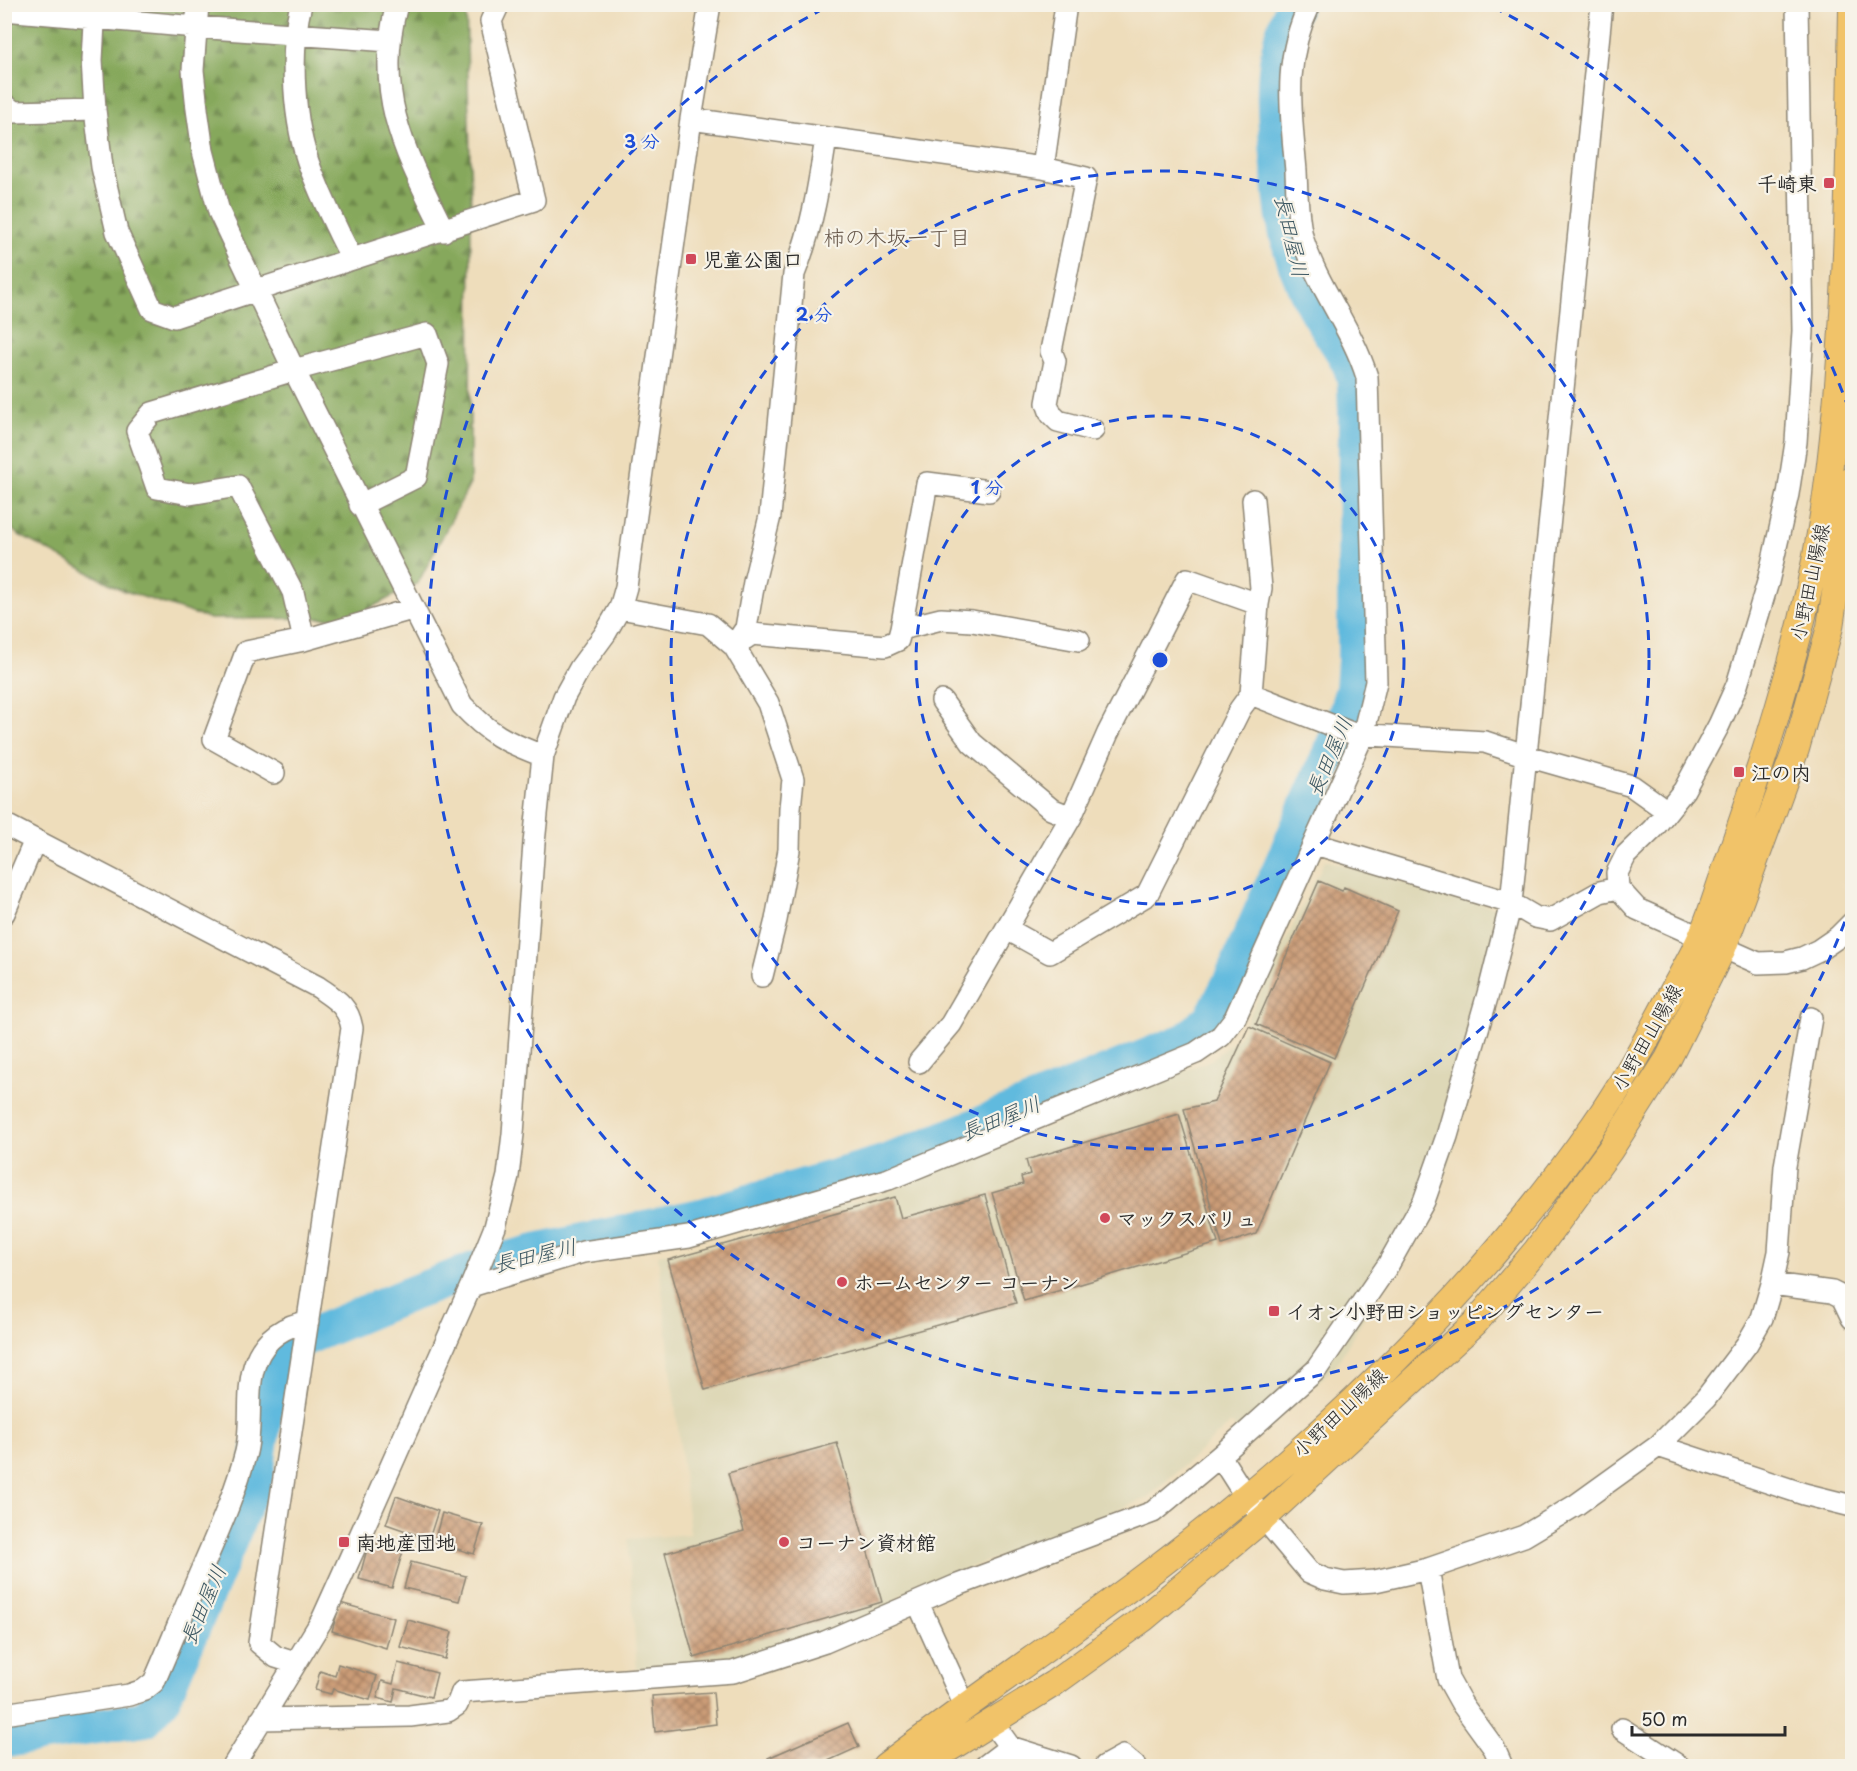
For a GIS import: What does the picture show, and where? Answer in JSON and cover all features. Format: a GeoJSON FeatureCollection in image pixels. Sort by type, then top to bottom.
{"type":"FeatureCollection","features":[{"type":"Feature","properties":{"kind":"main road","name":"小野田山陽線"},"geometry":{"type":"LineString","coordinates":[[885,1767],[965,1706],[1155,1570],[1246,1497],[1380,1376],[1473,1276],[1531,1207],[1596,1123],[1646,1041],[1712,942],[1748,804],[1789,675],[1810,586],[1827,490],[1837,394],[1846,256],[1852,8]]}},
{"type":"Feature","properties":{"kind":"main road","name":"小野田山陽線"},"geometry":{"type":"LineString","coordinates":[[921,1767],[1053,1684],[1143,1619],[1264,1518],[1475,1323],[1536,1251],[1610,1150],[1661,1069],[1712,942],[1796,749],[1830,627],[1852,479]]}},
{"type":"Feature","properties":{"kind":"street"},"geometry":{"type":"LineString","coordinates":[[198,4],[194,70],[202,151],[219,212],[360,505],[462,705],[479,724],[506,742],[543,756]]}},
{"type":"Feature","properties":{"kind":"street"},"geometry":{"type":"LineString","coordinates":[[301,4],[296,34],[297,104],[307,158],[351,259]]}},
{"type":"Feature","properties":{"kind":"street"},"geometry":{"type":"LineString","coordinates":[[397,4],[391,26],[390,41],[390,91],[394,116],[412,164],[444,231]]}},
{"type":"Feature","properties":{"kind":"street"},"geometry":{"type":"LineString","coordinates":[[94,11],[92,60],[95,110],[102,167],[117,232],[152,309],[174,317],[534,200],[491,21],[499,4]]}},
{"type":"Feature","properties":{"kind":"street"},"geometry":{"type":"LineString","coordinates":[[233,1767],[322,1620],[471,1286],[495,1227],[508,1176],[543,756],[564,697],[580,668],[605,634],[620,608],[626,587],[634,512],[710,4]]}},
{"type":"Feature","properties":{"kind":"street"},"geometry":{"type":"LineString","coordinates":[[1043,168],[1066,4]]}},
{"type":"Feature","properties":{"kind":"street"},"geometry":{"type":"LineString","coordinates":[[471,1286],[583,1252],[689,1237],[889,1179],[1196,1053],[1221,1036],[1235,1018],[1315,844],[1376,682],[1366,377],[1360,354],[1318,276],[1302,238],[1290,87],[1292,57],[1296,40],[1310,4]]}},
{"type":"Feature","properties":{"kind":"street"},"geometry":{"type":"LineString","coordinates":[[261,1719],[410,1716],[448,1711],[457,1705],[462,1692],[733,1672],[825,1642],[955,1586],[1152,1512],[1220,1456],[1316,1370],[1388,1265],[1424,1201],[1447,1136],[1490,987],[1511,903],[1602,4]]}},
{"type":"Feature","properties":{"kind":"street"},"geometry":{"type":"LineString","coordinates":[[1797,4],[1803,331],[1797,431],[1788,494],[1768,582],[1737,685],[1719,725],[1684,790],[1626,855],[1617,873],[1618,888],[1637,909],[1758,963],[1786,962],[1802,958],[1838,937],[1852,923]]}},
{"type":"Feature","properties":{"kind":"street"},"geometry":{"type":"LineString","coordinates":[[4,10],[94,11],[196,27],[390,41]]}},
{"type":"Feature","properties":{"kind":"street"},"geometry":{"type":"LineString","coordinates":[[4,105],[14,112],[95,110]]}},
{"type":"Feature","properties":{"kind":"street"},"geometry":{"type":"LineString","coordinates":[[691,119],[1043,168],[1086,178],[1051,351],[1055,361],[1047,404],[1051,414],[1058,421],[1093,430]]}},
{"type":"Feature","properties":{"kind":"street"},"geometry":{"type":"LineString","coordinates":[[734,646],[746,628],[754,582],[770,516],[794,274],[806,245],[816,205],[826,138]]}},
{"type":"Feature","properties":{"kind":"street"},"geometry":{"type":"LineString","coordinates":[[304,640],[293,592],[238,486],[190,495],[157,488],[137,431],[152,413],[294,370],[428,334],[438,364],[416,477],[360,505]]}},
{"type":"Feature","properties":{"kind":"street"},"geometry":{"type":"LineString","coordinates":[[734,646],[752,634],[885,646],[898,640],[927,483],[989,491]]}},
{"type":"Feature","properties":{"kind":"street"},"geometry":{"type":"LineString","coordinates":[[1007,929],[1050,953],[1147,895],[1240,709],[1251,694],[1257,604],[1261,588],[1252,500]]}},
{"type":"Feature","properties":{"kind":"street"},"geometry":{"type":"LineString","coordinates":[[919,1062],[951,1024],[1071,817],[1108,733],[1187,579],[1257,604]]}},
{"type":"Feature","properties":{"kind":"street"},"geometry":{"type":"LineString","coordinates":[[620,608],[708,624],[734,646],[768,703],[794,779],[790,808],[789,850],[776,920],[762,976]]}},
{"type":"Feature","properties":{"kind":"street"},"geometry":{"type":"LineString","coordinates":[[274,773],[214,739],[246,652],[304,640],[412,609]]}},
{"type":"Feature","properties":{"kind":"street"},"geometry":{"type":"LineString","coordinates":[[901,629],[941,619],[972,621],[1079,640]]}},
{"type":"Feature","properties":{"kind":"street"},"geometry":{"type":"LineString","coordinates":[[1251,694],[1358,734],[1485,742],[1632,786],[1667,811]]}},
{"type":"Feature","properties":{"kind":"street"},"geometry":{"type":"LineString","coordinates":[[942,701],[972,743],[1051,809],[1071,817]]}},
{"type":"Feature","properties":{"kind":"street"},"geometry":{"type":"LineString","coordinates":[[4,825],[318,987],[341,1003],[350,1014],[352,1028],[259,1643],[276,1657],[295,1663]]}},
{"type":"Feature","properties":{"kind":"street"},"geometry":{"type":"LineString","coordinates":[[4,913],[35,840]]}},
{"type":"Feature","properties":{"kind":"street"},"geometry":{"type":"LineString","coordinates":[[1315,844],[1511,903],[1535,917],[1550,920],[1600,892],[1618,888]]}},
{"type":"Feature","properties":{"kind":"street"},"geometry":{"type":"LineString","coordinates":[[1220,1456],[1246,1497],[1309,1572],[1325,1579],[1344,1583],[1375,1581],[1428,1569],[1524,1536],[1576,1505],[1658,1446],[1706,1398],[1748,1344],[1762,1318],[1779,1252],[1785,1166],[1811,1018]]}},
{"type":"Feature","properties":{"kind":"street"},"geometry":{"type":"LineString","coordinates":[[1772,1284],[1832,1292],[1842,1297],[1852,1318]]}},
{"type":"Feature","properties":{"kind":"street"},"geometry":{"type":"LineString","coordinates":[[4,1714],[129,1695],[144,1690],[154,1682],[232,1499],[246,1450],[256,1361],[268,1341],[284,1328],[296,1324],[308,1326]]}},
{"type":"Feature","properties":{"kind":"street"},"geometry":{"type":"LineString","coordinates":[[1658,1446],[1804,1494],[1852,1506]]}},
{"type":"Feature","properties":{"kind":"street"},"geometry":{"type":"LineString","coordinates":[[1428,1569],[1448,1679],[1462,1704],[1494,1748],[1502,1767]]}},
{"type":"Feature","properties":{"kind":"street"},"geometry":{"type":"LineString","coordinates":[[918,1603],[965,1706]]}},
{"type":"Feature","properties":{"kind":"street"},"geometry":{"type":"LineString","coordinates":[[992,1722],[1011,1747],[1071,1767]]}},
{"type":"Feature","properties":{"kind":"street"},"geometry":{"type":"LineString","coordinates":[[1622,1729],[1679,1767]]}},
{"type":"Feature","properties":{"kind":"street"},"geometry":{"type":"LineString","coordinates":[[985,1767],[1011,1747]]}},
{"type":"Feature","properties":{"kind":"street"},"geometry":{"type":"LineString","coordinates":[[1105,1767],[1123,1756],[1136,1767]]}},
{"type":"Feature","properties":{"kind":"shaded area","name":"イオン小野田ショッピングセンター"},"geometry":{"type":"Polygon","coordinates":[[[1325,860],[1519,914],[1464,1117],[1441,1187],[1335,1367],[1248,1444],[1231,1423],[1147,1498],[899,1596],[896,1606],[738,1662],[637,1670],[628,1539],[690,1534],[658,1255],[727,1241],[892,1190],[1211,1060],[1239,1037],[1325,860]]]}},
{"type":"Feature","properties":{"kind":"green space"},"geometry":{"type":"Polygon","coordinates":[[[5,5],[466,5],[471,194],[470,484],[418,583],[351,618],[210,619],[122,590],[17,534],[5,522],[5,5]]]}},
{"type":"Feature","properties":{"kind":"building"},"geometry":{"type":"Polygon","coordinates":[[[1319,881],[1342,891],[1344,887],[1398,911],[1334,1058],[1256,1024],[1319,881]]]}},
{"type":"Feature","properties":{"kind":"building"},"geometry":{"type":"Polygon","coordinates":[[[1249,1026],[1330,1062],[1256,1234],[1222,1245],[1184,1109],[1214,1102],[1249,1026]]]}},
{"type":"Feature","properties":{"kind":"building","name":"マックスバリュ"},"geometry":{"type":"Polygon","coordinates":[[[1179,1114],[1218,1243],[1024,1301],[992,1193],[1023,1184],[1021,1177],[1030,1174],[1026,1160],[1179,1114]]]}},
{"type":"Feature","properties":{"kind":"building","name":"ホームセンター コーナン"},"geometry":{"type":"Polygon","coordinates":[[[985,1195],[1016,1303],[705,1390],[668,1260],[895,1197],[901,1218],[985,1195]]]}},
{"type":"Feature","properties":{"kind":"building","name":"コーナン資材館"},"geometry":{"type":"Polygon","coordinates":[[[837,1443],[882,1602],[694,1658],[665,1553],[744,1531],[728,1473],[837,1443]]]}},
{"type":"Feature","properties":{"kind":"building"},"geometry":{"type":"Polygon","coordinates":[[[396,1496],[438,1511],[429,1539],[386,1524],[396,1496]]]}},
{"type":"Feature","properties":{"kind":"building"},"geometry":{"type":"Polygon","coordinates":[[[442,1513],[483,1525],[474,1554],[434,1542],[442,1513]]]}},
{"type":"Feature","properties":{"kind":"building"},"geometry":{"type":"Polygon","coordinates":[[[369,1542],[403,1551],[392,1588],[359,1579],[369,1542]]]}},
{"type":"Feature","properties":{"kind":"building"},"geometry":{"type":"Polygon","coordinates":[[[411,1562],[466,1576],[459,1601],[404,1588],[411,1562]]]}},
{"type":"Feature","properties":{"kind":"building"},"geometry":{"type":"Polygon","coordinates":[[[340,1603],[394,1618],[386,1648],[332,1631],[340,1603]]]}},
{"type":"Feature","properties":{"kind":"building"},"geometry":{"type":"Polygon","coordinates":[[[408,1620],[452,1632],[445,1659],[400,1647],[408,1620]]]}},
{"type":"Feature","properties":{"kind":"building"},"geometry":{"type":"Polygon","coordinates":[[[398,1663],[437,1673],[431,1697],[396,1688],[393,1702],[377,1698],[382,1681],[393,1684],[398,1663]]]}},
{"type":"Feature","properties":{"kind":"building"},"geometry":{"type":"Polygon","coordinates":[[[338,1664],[377,1676],[370,1700],[333,1689],[331,1694],[315,1690],[320,1671],[335,1676],[338,1664]]]}},
{"type":"Feature","properties":{"kind":"building"},"geometry":{"type":"Polygon","coordinates":[[[713,1692],[716,1724],[655,1732],[652,1696],[713,1692]]]}},
{"type":"Feature","properties":{"kind":"building"},"geometry":{"type":"Polygon","coordinates":[[[848,1723],[859,1747],[817,1766],[771,1766],[768,1758],[848,1723]]]}},
{"type":"Feature","properties":{"kind":"waterway","name":"長田屋川"},"geometry":{"type":"LineString","coordinates":[[4,1740],[145,1719],[162,1700],[255,1480],[272,1362],[293,1343],[489,1264],[705,1215],[890,1161],[1187,1040],[1212,1018],[1232,979],[1342,726],[1353,689],[1355,661],[1355,382],[1346,358],[1315,308],[1300,276],[1286,229],[1281,193],[1275,84],[1280,44],[1295,4]]}},
{"type":"Feature","properties":{"kind":"place","name":"千崎東"},"geometry":{"type":"Point","coordinates":[1829,183]}},
{"type":"Feature","properties":{"kind":"place","name":"児童公園口"},"geometry":{"type":"Point","coordinates":[691,259]}},
{"type":"Feature","properties":{"kind":"place","name":"江の内"},"geometry":{"type":"Point","coordinates":[1739,772]}},
{"type":"Feature","properties":{"kind":"place","name":"マックスバリュ"},"geometry":{"type":"Point","coordinates":[1105,1218]}},
{"type":"Feature","properties":{"kind":"place","name":"ホームセンター コーナン"},"geometry":{"type":"Point","coordinates":[842,1282]}},
{"type":"Feature","properties":{"kind":"place","name":"イオン小野田ショッピングセンター"},"geometry":{"type":"Point","coordinates":[1274,1311]}},
{"type":"Feature","properties":{"kind":"place","name":"南地産団地"},"geometry":{"type":"Point","coordinates":[344,1542]}},
{"type":"Feature","properties":{"kind":"place","name":"コーナン資材館"},"geometry":{"type":"Point","coordinates":[784,1542]}},
{"type":"Feature","properties":{"kind":"district","name":"柿の木坂一丁目"},"geometry":{"type":"Point","coordinates":[897,236]}}]}
